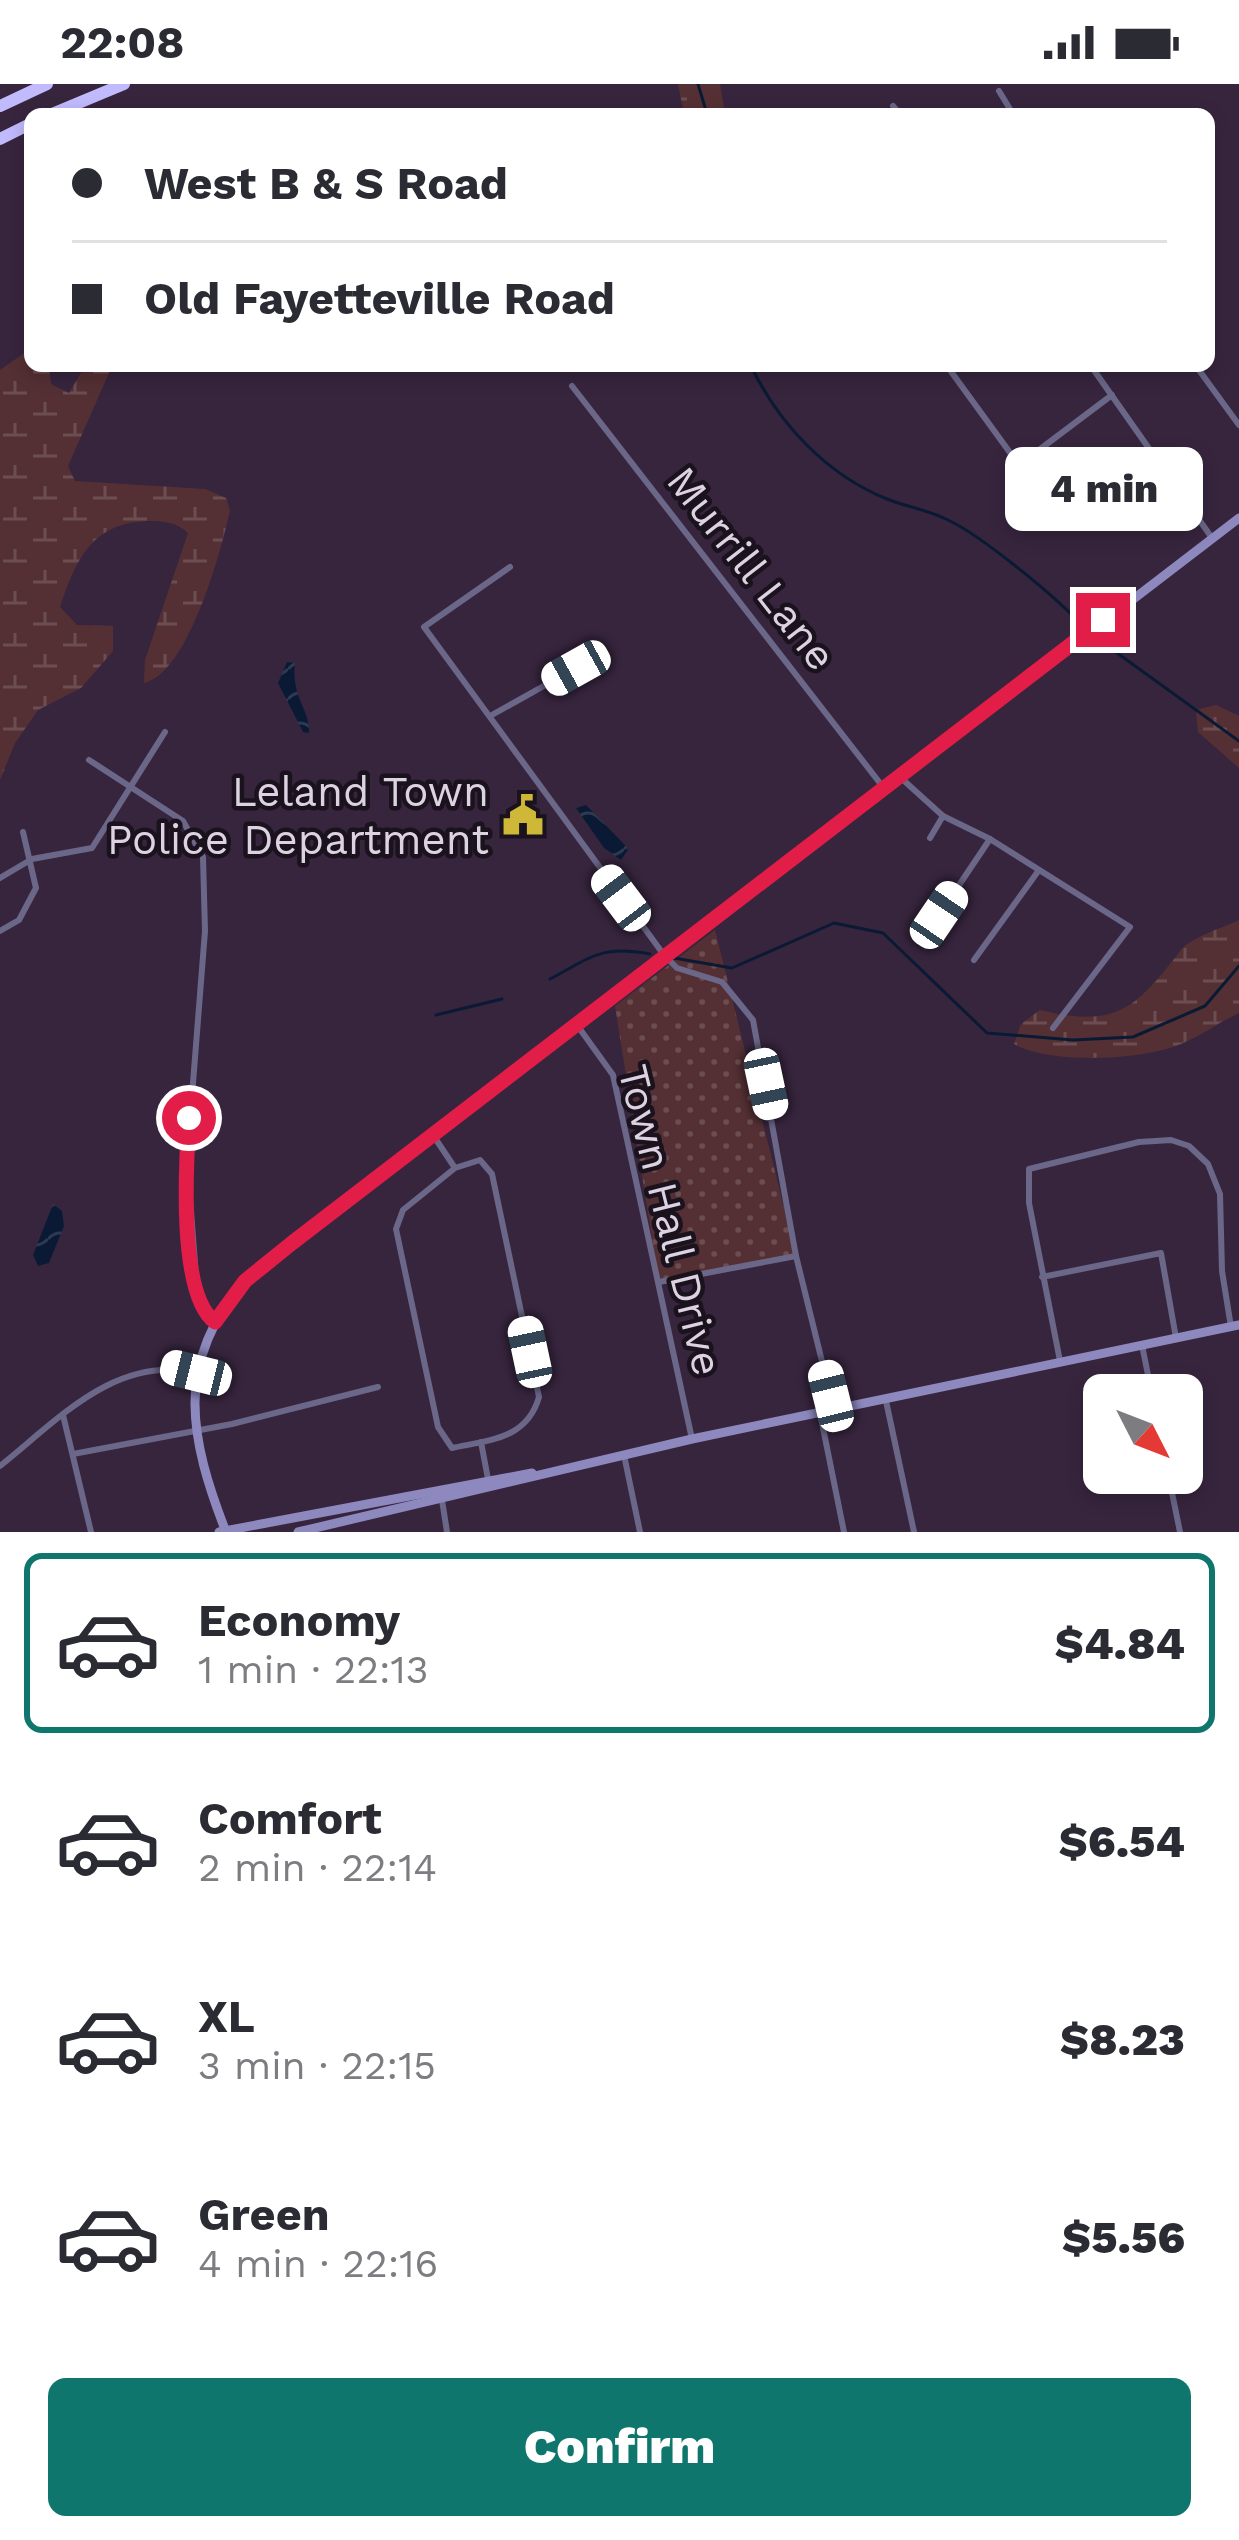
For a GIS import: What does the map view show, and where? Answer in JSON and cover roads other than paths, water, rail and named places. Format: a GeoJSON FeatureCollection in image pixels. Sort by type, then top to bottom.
{"type":"FeatureCollection","features":[{"type":"Feature","properties":{"kind":"highway"},"geometry":{"type":"LineString","coordinates":[[0,106],[47,84]]}},
{"type":"Feature","properties":{"kind":"highway"},"geometry":{"type":"LineString","coordinates":[[66,108],[124,84]]}},
{"type":"Feature","properties":{"kind":"street"},"geometry":{"type":"LineString","coordinates":[[999,91],[1009,108]]}},
{"type":"Feature","properties":{"kind":"street"},"geometry":{"type":"LineString","coordinates":[[951,372],[1019,465],[1112,395]]}},
{"type":"Feature","properties":{"kind":"street"},"geometry":{"type":"LineString","coordinates":[[1095,372],[1212,538]]}},
{"type":"Feature","properties":{"kind":"street"},"geometry":{"type":"LineString","coordinates":[[1200,372],[1239,424]]}},
{"type":"Feature","properties":{"kind":"street","name":"Murrill Lane"},"geometry":{"type":"LineString","coordinates":[[572,386],[883,787]]}},
{"type":"Feature","properties":{"kind":"street"},"geometry":{"type":"LineString","coordinates":[[1060,1361],[1028,1203],[1029,1169],[1040,1162],[1171,1140],[1189,1146],[1214,1174],[1235,1326],[489,1484],[223,1532],[194,1430],[196,1373],[215,1322],[260,1268],[1239,518]]}},
{"type":"Feature","properties":{"kind":"street"},"geometry":{"type":"LineString","coordinates":[[510,567],[424,627],[664,955],[677,968],[722,982],[753,1020],[796,1256],[834,1409]]}},
{"type":"Feature","properties":{"kind":"street"},"geometry":{"type":"LineString","coordinates":[[488,717],[576,668]]}},
{"type":"Feature","properties":{"kind":"street"},"geometry":{"type":"LineString","coordinates":[[0,878],[32,859],[92,848],[165,732]]}},
{"type":"Feature","properties":{"kind":"street"},"geometry":{"type":"LineString","coordinates":[[89,760],[183,821],[203,857],[206,931],[187,1159],[198,1302],[215,1322]]}},
{"type":"Feature","properties":{"kind":"street"},"geometry":{"type":"LineString","coordinates":[[898,775],[943,816],[990,839],[1130,927],[1053,1028]]}},
{"type":"Feature","properties":{"kind":"street"},"geometry":{"type":"LineString","coordinates":[[930,838],[943,816]]}},
{"type":"Feature","properties":{"kind":"street"},"geometry":{"type":"LineString","coordinates":[[0,931],[19,920],[34,893],[32,859],[23,832]]}},
{"type":"Feature","properties":{"kind":"street"},"geometry":{"type":"LineString","coordinates":[[939,915],[990,839]]}},
{"type":"Feature","properties":{"kind":"street"},"geometry":{"type":"LineString","coordinates":[[974,960],[1039,870]]}},
{"type":"Feature","properties":{"kind":"street","name":"Town Hall Drive"},"geometry":{"type":"LineString","coordinates":[[576,1023],[613,1076],[692,1439]]}},
{"type":"Feature","properties":{"kind":"street"},"geometry":{"type":"LineString","coordinates":[[433,1134],[455,1168]]}},
{"type":"Feature","properties":{"kind":"street"},"geometry":{"type":"LineString","coordinates":[[475,1159],[492,1174],[539,1397],[534,1415],[517,1432],[452,1448],[442,1440],[396,1229],[403,1210],[455,1168],[475,1159]]}},
{"type":"Feature","properties":{"kind":"street"},"geometry":{"type":"LineString","coordinates":[[1042,1277],[1161,1253],[1176,1338]]}},
{"type":"Feature","properties":{"kind":"street"},"geometry":{"type":"LineString","coordinates":[[659,1282],[796,1256]]}},
{"type":"Feature","properties":{"kind":"street"},"geometry":{"type":"LineString","coordinates":[[1142,1345],[1148,1374]]}},
{"type":"Feature","properties":{"kind":"street"},"geometry":{"type":"LineString","coordinates":[[0,1466],[63,1415],[125,1374],[153,1367],[196,1373]]}},
{"type":"Feature","properties":{"kind":"street"},"geometry":{"type":"LineString","coordinates":[[73,1454],[378,1387]]}},
{"type":"Feature","properties":{"kind":"street"},"geometry":{"type":"LineString","coordinates":[[886,1400],[914,1532]]}},
{"type":"Feature","properties":{"kind":"street"},"geometry":{"type":"LineString","coordinates":[[820,1413],[844,1532]]}},
{"type":"Feature","properties":{"kind":"street"},"geometry":{"type":"LineString","coordinates":[[63,1415],[91,1532]]}},
{"type":"Feature","properties":{"kind":"street"},"geometry":{"type":"LineString","coordinates":[[481,1442],[489,1484]]}},
{"type":"Feature","properties":{"kind":"street"},"geometry":{"type":"LineString","coordinates":[[624,1455],[640,1532]]}},
{"type":"Feature","properties":{"kind":"street"},"geometry":{"type":"LineString","coordinates":[[298,1532],[442,1500],[489,1484]]}},
{"type":"Feature","properties":{"kind":"street"},"geometry":{"type":"LineString","coordinates":[[1172,1494],[1180,1532]]}},
{"type":"Feature","properties":{"kind":"street"},"geometry":{"type":"LineString","coordinates":[[442,1500],[447,1532]]}},
{"type":"Feature","properties":{"kind":"water"},"geometry":{"type":"Polygon","coordinates":[[[287,662],[295,663],[309,733],[303,732],[278,683],[287,662]]]}},
{"type":"Feature","properties":{"kind":"water"},"geometry":{"type":"Polygon","coordinates":[[[586,805],[625,845],[628,850],[621,860],[604,848],[576,808],[586,805]]]}},
{"type":"Feature","properties":{"kind":"water"},"geometry":{"type":"Polygon","coordinates":[[[53,1204],[62,1211],[64,1226],[49,1263],[38,1266],[33,1255],[53,1204]]]}},
{"type":"Feature","properties":{"kind":"waterway"},"geometry":{"type":"LineString","coordinates":[[698,84],[705,108]]}},
{"type":"Feature","properties":{"kind":"waterway"},"geometry":{"type":"LineString","coordinates":[[754,372],[776,408],[825,462],[865,489],[962,528],[1016,566],[1079,622]]}},
{"type":"Feature","properties":{"kind":"waterway"},"geometry":{"type":"LineString","coordinates":[[1095,637],[1239,741]]}},
{"type":"Feature","properties":{"kind":"waterway"},"geometry":{"type":"LineString","coordinates":[[674,958],[732,968],[834,923],[883,933],[987,1033],[1073,1040],[1133,1037],[1205,1006],[1239,966]]}},
{"type":"Feature","properties":{"kind":"waterway"},"geometry":{"type":"LineString","coordinates":[[550,979],[607,952],[650,954]]}},
{"type":"Feature","properties":{"kind":"waterway"},"geometry":{"type":"LineString","coordinates":[[436,1015],[502,999]]}},
{"type":"Feature","properties":{"kind":"place","name":"Leland Town Police Department"},"geometry":{"type":"Point","coordinates":[523,815]}}]}
